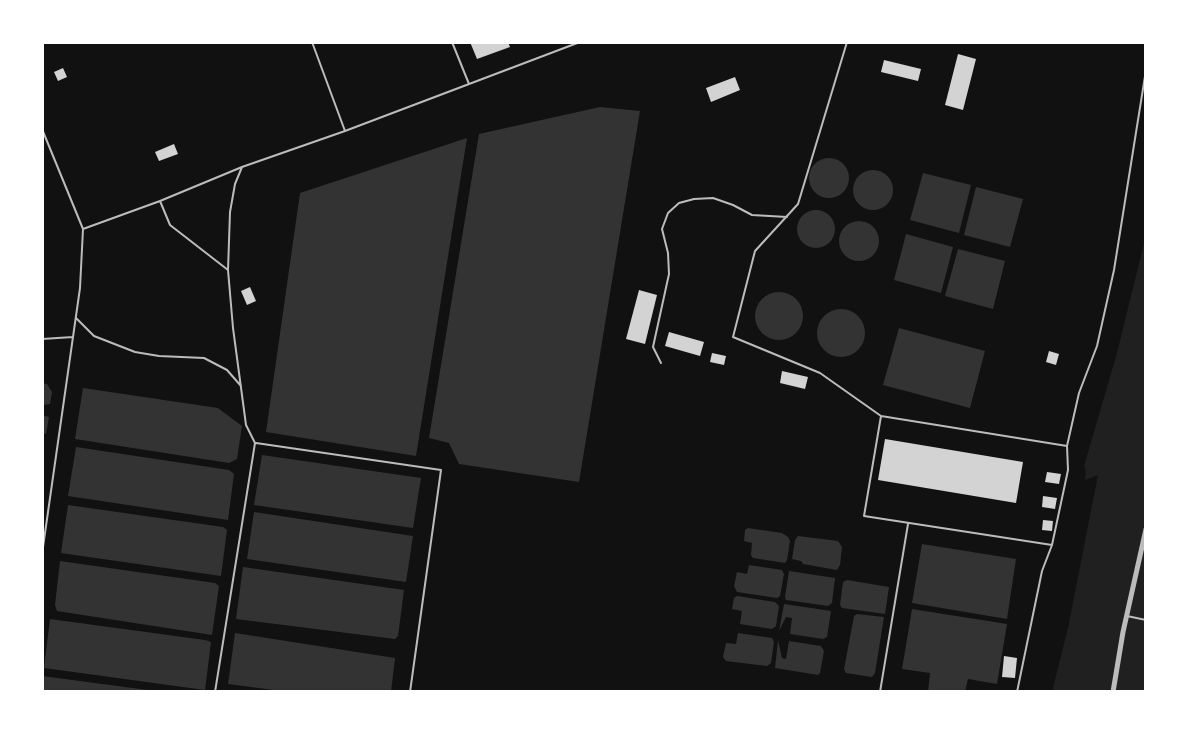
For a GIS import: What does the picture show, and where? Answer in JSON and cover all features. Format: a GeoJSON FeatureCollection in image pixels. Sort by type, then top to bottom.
{"type":"FeatureCollection","features":[{"type":"Feature","properties":{"kind":"street"},"geometry":{"type":"LineString","coordinates":[[1113,692],[1146,529]]}},
{"type":"Feature","properties":{"kind":"lane"},"geometry":{"type":"LineString","coordinates":[[312,42],[345,131]]}},
{"type":"Feature","properties":{"kind":"lane"},"geometry":{"type":"LineString","coordinates":[[452,42],[469,84]]}},
{"type":"Feature","properties":{"kind":"lane"},"geometry":{"type":"LineString","coordinates":[[83,229],[160,201],[242,167],[345,131],[580,42]]}},
{"type":"Feature","properties":{"kind":"lane"},"geometry":{"type":"LineString","coordinates":[[848,42],[798,204],[755,251],[733,336],[820,373],[881,416],[1066,446]]}},
{"type":"Feature","properties":{"kind":"lane"},"geometry":{"type":"LineString","coordinates":[[1017,692],[1042,571],[1053,545],[1068,470],[1066,446],[1079,393],[1097,346],[1114,270],[1146,70]]}},
{"type":"Feature","properties":{"kind":"lane"},"geometry":{"type":"LineString","coordinates":[[42,129],[83,229],[76,317],[42,554]]}},
{"type":"Feature","properties":{"kind":"lane"},"geometry":{"type":"LineString","coordinates":[[215,692],[255,443],[246,425],[232,328],[228,270],[230,212],[235,184],[242,167]]}},
{"type":"Feature","properties":{"kind":"lane"},"geometry":{"type":"LineString","coordinates":[[661,363],[653,347],[669,274],[668,253],[662,229],[668,213],[679,203],[713,198],[752,215],[787,217]]}},
{"type":"Feature","properties":{"kind":"lane"},"geometry":{"type":"LineString","coordinates":[[160,201],[170,225],[228,270]]}},
{"type":"Feature","properties":{"kind":"lane"},"geometry":{"type":"LineString","coordinates":[[76,317],[94,336],[135,352],[159,356],[204,358],[227,370],[241,386]]}},
{"type":"Feature","properties":{"kind":"lane"},"geometry":{"type":"LineString","coordinates":[[42,339],[73,337]]}},
{"type":"Feature","properties":{"kind":"lane"},"geometry":{"type":"LineString","coordinates":[[881,416],[864,516],[1053,545]]}},
{"type":"Feature","properties":{"kind":"lane"},"geometry":{"type":"LineString","coordinates":[[255,443],[441,470],[410,692]]}},
{"type":"Feature","properties":{"kind":"lane"},"geometry":{"type":"LineString","coordinates":[[880,692],[908,524]]}},
{"type":"Feature","properties":{"kind":"lane"},"geometry":{"type":"LineString","coordinates":[[1127,616],[1146,620]]}},
{"type":"Feature","properties":{"kind":"shaded area"},"geometry":{"type":"Polygon","coordinates":[[[600,107],[640,111],[579,482],[459,464],[449,443],[429,438],[479,134],[600,107]]]}},
{"type":"Feature","properties":{"kind":"shaded area"},"geometry":{"type":"Polygon","coordinates":[[[467,138],[416,456],[266,432],[300,193],[467,138]]]}},
{"type":"Feature","properties":{"kind":"shaded area"},"geometry":{"type":"Polygon","coordinates":[[[829,158],[843,164],[849,178],[843,192],[829,198],[815,192],[809,178],[815,164],[829,158]]]}},
{"type":"Feature","properties":{"kind":"shaded area"},"geometry":{"type":"Polygon","coordinates":[[[873,170],[887,176],[893,190],[887,204],[873,210],[859,204],[853,190],[859,176],[873,170]]]}},
{"type":"Feature","properties":{"kind":"shaded area"},"geometry":{"type":"Polygon","coordinates":[[[923,173],[971,185],[959,233],[910,220],[923,173]]]}},
{"type":"Feature","properties":{"kind":"shaded area"},"geometry":{"type":"Polygon","coordinates":[[[976,187],[1023,199],[1010,247],[964,235],[976,187]]]}},
{"type":"Feature","properties":{"kind":"shaded area"},"geometry":{"type":"Polygon","coordinates":[[[816,210],[830,215],[835,229],[830,243],[816,248],[802,243],[797,229],[802,215],[816,210]]]}},
{"type":"Feature","properties":{"kind":"shaded area"},"geometry":{"type":"Polygon","coordinates":[[[859,221],[873,227],[879,241],[873,255],[859,261],[845,255],[839,241],[845,227],[859,221]]]}},
{"type":"Feature","properties":{"kind":"shaded area"},"geometry":{"type":"Polygon","coordinates":[[[906,234],[953,247],[941,293],[894,280],[906,234]]]}},
{"type":"Feature","properties":{"kind":"shaded area"},"geometry":{"type":"Polygon","coordinates":[[[1146,235],[1146,692],[1052,692],[1068,628],[1098,475],[1085,480],[1084,466],[1117,353],[1146,235]]]}},
{"type":"Feature","properties":{"kind":"shaded area"},"geometry":{"type":"Polygon","coordinates":[[[958,249],[1005,261],[993,309],[945,296],[958,249]]]}},
{"type":"Feature","properties":{"kind":"shaded area"},"geometry":{"type":"Polygon","coordinates":[[[774,292],[784,292],[796,299],[803,311],[803,321],[796,333],[784,340],[774,340],[759,329],[755,321],[755,311],[766,296],[774,292]]]}},
{"type":"Feature","properties":{"kind":"shaded area"},"geometry":{"type":"Polygon","coordinates":[[[836,309],[846,309],[858,316],[865,328],[865,338],[858,350],[846,357],[836,357],[821,346],[817,338],[817,328],[828,313],[836,309]]]}},
{"type":"Feature","properties":{"kind":"shaded area"},"geometry":{"type":"Polygon","coordinates":[[[899,328],[985,351],[970,408],[883,385],[899,328]]]}},
{"type":"Feature","properties":{"kind":"shaded area"},"geometry":{"type":"Polygon","coordinates":[[[42,383],[47,384],[52,392],[50,404],[44,405],[42,415],[42,383]]]}},
{"type":"Feature","properties":{"kind":"shaded area"},"geometry":{"type":"Polygon","coordinates":[[[83,388],[218,408],[242,426],[237,459],[229,463],[75,439],[83,388]]]}},
{"type":"Feature","properties":{"kind":"shaded area"},"geometry":{"type":"Polygon","coordinates":[[[42,415],[49,417],[46,434],[42,433],[42,415]]]}},
{"type":"Feature","properties":{"kind":"shaded area"},"geometry":{"type":"Polygon","coordinates":[[[76,447],[229,470],[234,474],[228,520],[68,496],[76,447]]]}},
{"type":"Feature","properties":{"kind":"shaded area"},"geometry":{"type":"Polygon","coordinates":[[[262,455],[421,478],[413,528],[254,505],[262,455]]]}},
{"type":"Feature","properties":{"kind":"shaded area"},"geometry":{"type":"Polygon","coordinates":[[[68,505],[223,527],[227,530],[221,576],[61,553],[68,505]]]}},
{"type":"Feature","properties":{"kind":"shaded area"},"geometry":{"type":"Polygon","coordinates":[[[254,512],[413,536],[406,582],[247,559],[254,512]]]}},
{"type":"Feature","properties":{"kind":"shaded area"},"geometry":{"type":"Polygon","coordinates":[[[748,528],[782,533],[788,537],[790,541],[785,563],[753,558],[752,543],[744,541],[745,530],[748,528]]]}},
{"type":"Feature","properties":{"kind":"shaded area"},"geometry":{"type":"Polygon","coordinates":[[[798,536],[838,541],[842,547],[840,565],[837,570],[803,564],[801,561],[792,559],[795,540],[798,536]]]}},
{"type":"Feature","properties":{"kind":"shaded area"},"geometry":{"type":"Polygon","coordinates":[[[922,544],[1016,559],[1007,619],[912,603],[922,544]]]}},
{"type":"Feature","properties":{"kind":"shaded area"},"geometry":{"type":"Polygon","coordinates":[[[60,561],[215,583],[219,586],[212,635],[57,611],[55,605],[60,561]]]}},
{"type":"Feature","properties":{"kind":"shaded area"},"geometry":{"type":"Polygon","coordinates":[[[749,565],[782,570],[784,574],[780,596],[777,598],[737,592],[734,586],[737,572],[747,574],[749,565]]]}},
{"type":"Feature","properties":{"kind":"shaded area"},"geometry":{"type":"Polygon","coordinates":[[[243,567],[404,590],[398,636],[395,639],[236,619],[243,567]]]}},
{"type":"Feature","properties":{"kind":"shaded area"},"geometry":{"type":"Polygon","coordinates":[[[789,571],[835,578],[832,603],[828,606],[786,600],[789,571]]]}},
{"type":"Feature","properties":{"kind":"shaded area"},"geometry":{"type":"Polygon","coordinates":[[[847,580],[889,587],[885,614],[842,608],[840,605],[843,582],[847,580]]]}},
{"type":"Feature","properties":{"kind":"shaded area"},"geometry":{"type":"Polygon","coordinates":[[[737,596],[775,602],[779,606],[776,626],[772,629],[740,624],[742,611],[732,609],[734,598],[737,596]]]}},
{"type":"Feature","properties":{"kind":"shaded area"},"geometry":{"type":"Polygon","coordinates":[[[784,604],[831,611],[827,637],[823,639],[790,634],[792,618],[786,617],[779,631],[784,604]]]}},
{"type":"Feature","properties":{"kind":"shaded area"},"geometry":{"type":"Polygon","coordinates":[[[912,609],[1007,624],[997,684],[968,679],[965,692],[928,692],[930,673],[902,669],[912,609]]]}},
{"type":"Feature","properties":{"kind":"shaded area"},"geometry":{"type":"Polygon","coordinates":[[[857,614],[884,617],[875,673],[872,677],[846,673],[844,669],[854,616],[857,614]]]}},
{"type":"Feature","properties":{"kind":"shaded area"},"geometry":{"type":"Polygon","coordinates":[[[50,619],[211,642],[205,690],[44,668],[50,619]]]}},
{"type":"Feature","properties":{"kind":"shaded area"},"geometry":{"type":"Polygon","coordinates":[[[235,633],[395,658],[391,692],[289,692],[228,684],[235,633]]]}},
{"type":"Feature","properties":{"kind":"shaded area"},"geometry":{"type":"Polygon","coordinates":[[[738,633],[772,638],[774,642],[771,663],[767,666],[726,661],[723,657],[726,643],[736,644],[738,633]]]}},
{"type":"Feature","properties":{"kind":"shaded area"},"geometry":{"type":"Polygon","coordinates":[[[778,640],[782,658],[786,659],[789,641],[821,646],[824,651],[820,673],[818,675],[775,668],[778,640]]]}},
{"type":"Feature","properties":{"kind":"shaded area"},"geometry":{"type":"Polygon","coordinates":[[[42,676],[163,692],[42,692],[42,676]]]}},
{"type":"Feature","properties":{"kind":"building"},"geometry":{"type":"Polygon","coordinates":[[[470,42],[508,42],[510,47],[477,59],[470,42]]]}},
{"type":"Feature","properties":{"kind":"building"},"geometry":{"type":"Polygon","coordinates":[[[958,54],[976,59],[963,110],[945,105],[958,54]]]}},
{"type":"Feature","properties":{"kind":"building"},"geometry":{"type":"Polygon","coordinates":[[[884,60],[921,69],[918,81],[881,72],[884,60]]]}},
{"type":"Feature","properties":{"kind":"building"},"geometry":{"type":"Polygon","coordinates":[[[63,68],[67,77],[58,81],[54,72],[63,68]]]}},
{"type":"Feature","properties":{"kind":"building"},"geometry":{"type":"Polygon","coordinates":[[[735,77],[740,90],[711,102],[706,88],[735,77]]]}},
{"type":"Feature","properties":{"kind":"building"},"geometry":{"type":"Polygon","coordinates":[[[174,144],[178,154],[159,161],[155,152],[174,144]]]}},
{"type":"Feature","properties":{"kind":"building"},"geometry":{"type":"Polygon","coordinates":[[[250,287],[256,301],[247,305],[241,291],[250,287]]]}},
{"type":"Feature","properties":{"kind":"building"},"geometry":{"type":"Polygon","coordinates":[[[639,290],[657,295],[645,344],[626,339],[639,290]]]}},
{"type":"Feature","properties":{"kind":"building"},"geometry":{"type":"Polygon","coordinates":[[[669,332],[704,342],[700,356],[665,346],[669,332]]]}},
{"type":"Feature","properties":{"kind":"building"},"geometry":{"type":"Polygon","coordinates":[[[1049,351],[1059,354],[1056,365],[1046,362],[1049,351]]]}},
{"type":"Feature","properties":{"kind":"building"},"geometry":{"type":"Polygon","coordinates":[[[712,353],[726,356],[724,365],[710,362],[712,353]]]}},
{"type":"Feature","properties":{"kind":"building"},"geometry":{"type":"Polygon","coordinates":[[[782,371],[808,377],[805,389],[780,383],[782,371]]]}},
{"type":"Feature","properties":{"kind":"building"},"geometry":{"type":"Polygon","coordinates":[[[885,439],[1023,462],[1016,503],[878,480],[885,439]]]}},
{"type":"Feature","properties":{"kind":"building"},"geometry":{"type":"Polygon","coordinates":[[[1047,472],[1061,474],[1059,484],[1045,482],[1047,472]]]}},
{"type":"Feature","properties":{"kind":"building"},"geometry":{"type":"Polygon","coordinates":[[[1043,496],[1057,498],[1055,509],[1042,507],[1043,496]]]}},
{"type":"Feature","properties":{"kind":"building"},"geometry":{"type":"Polygon","coordinates":[[[1043,520],[1053,521],[1052,531],[1042,530],[1043,520]]]}},
{"type":"Feature","properties":{"kind":"building"},"geometry":{"type":"Polygon","coordinates":[[[1004,656],[1017,658],[1015,678],[1002,677],[1004,656]]]}}]}
